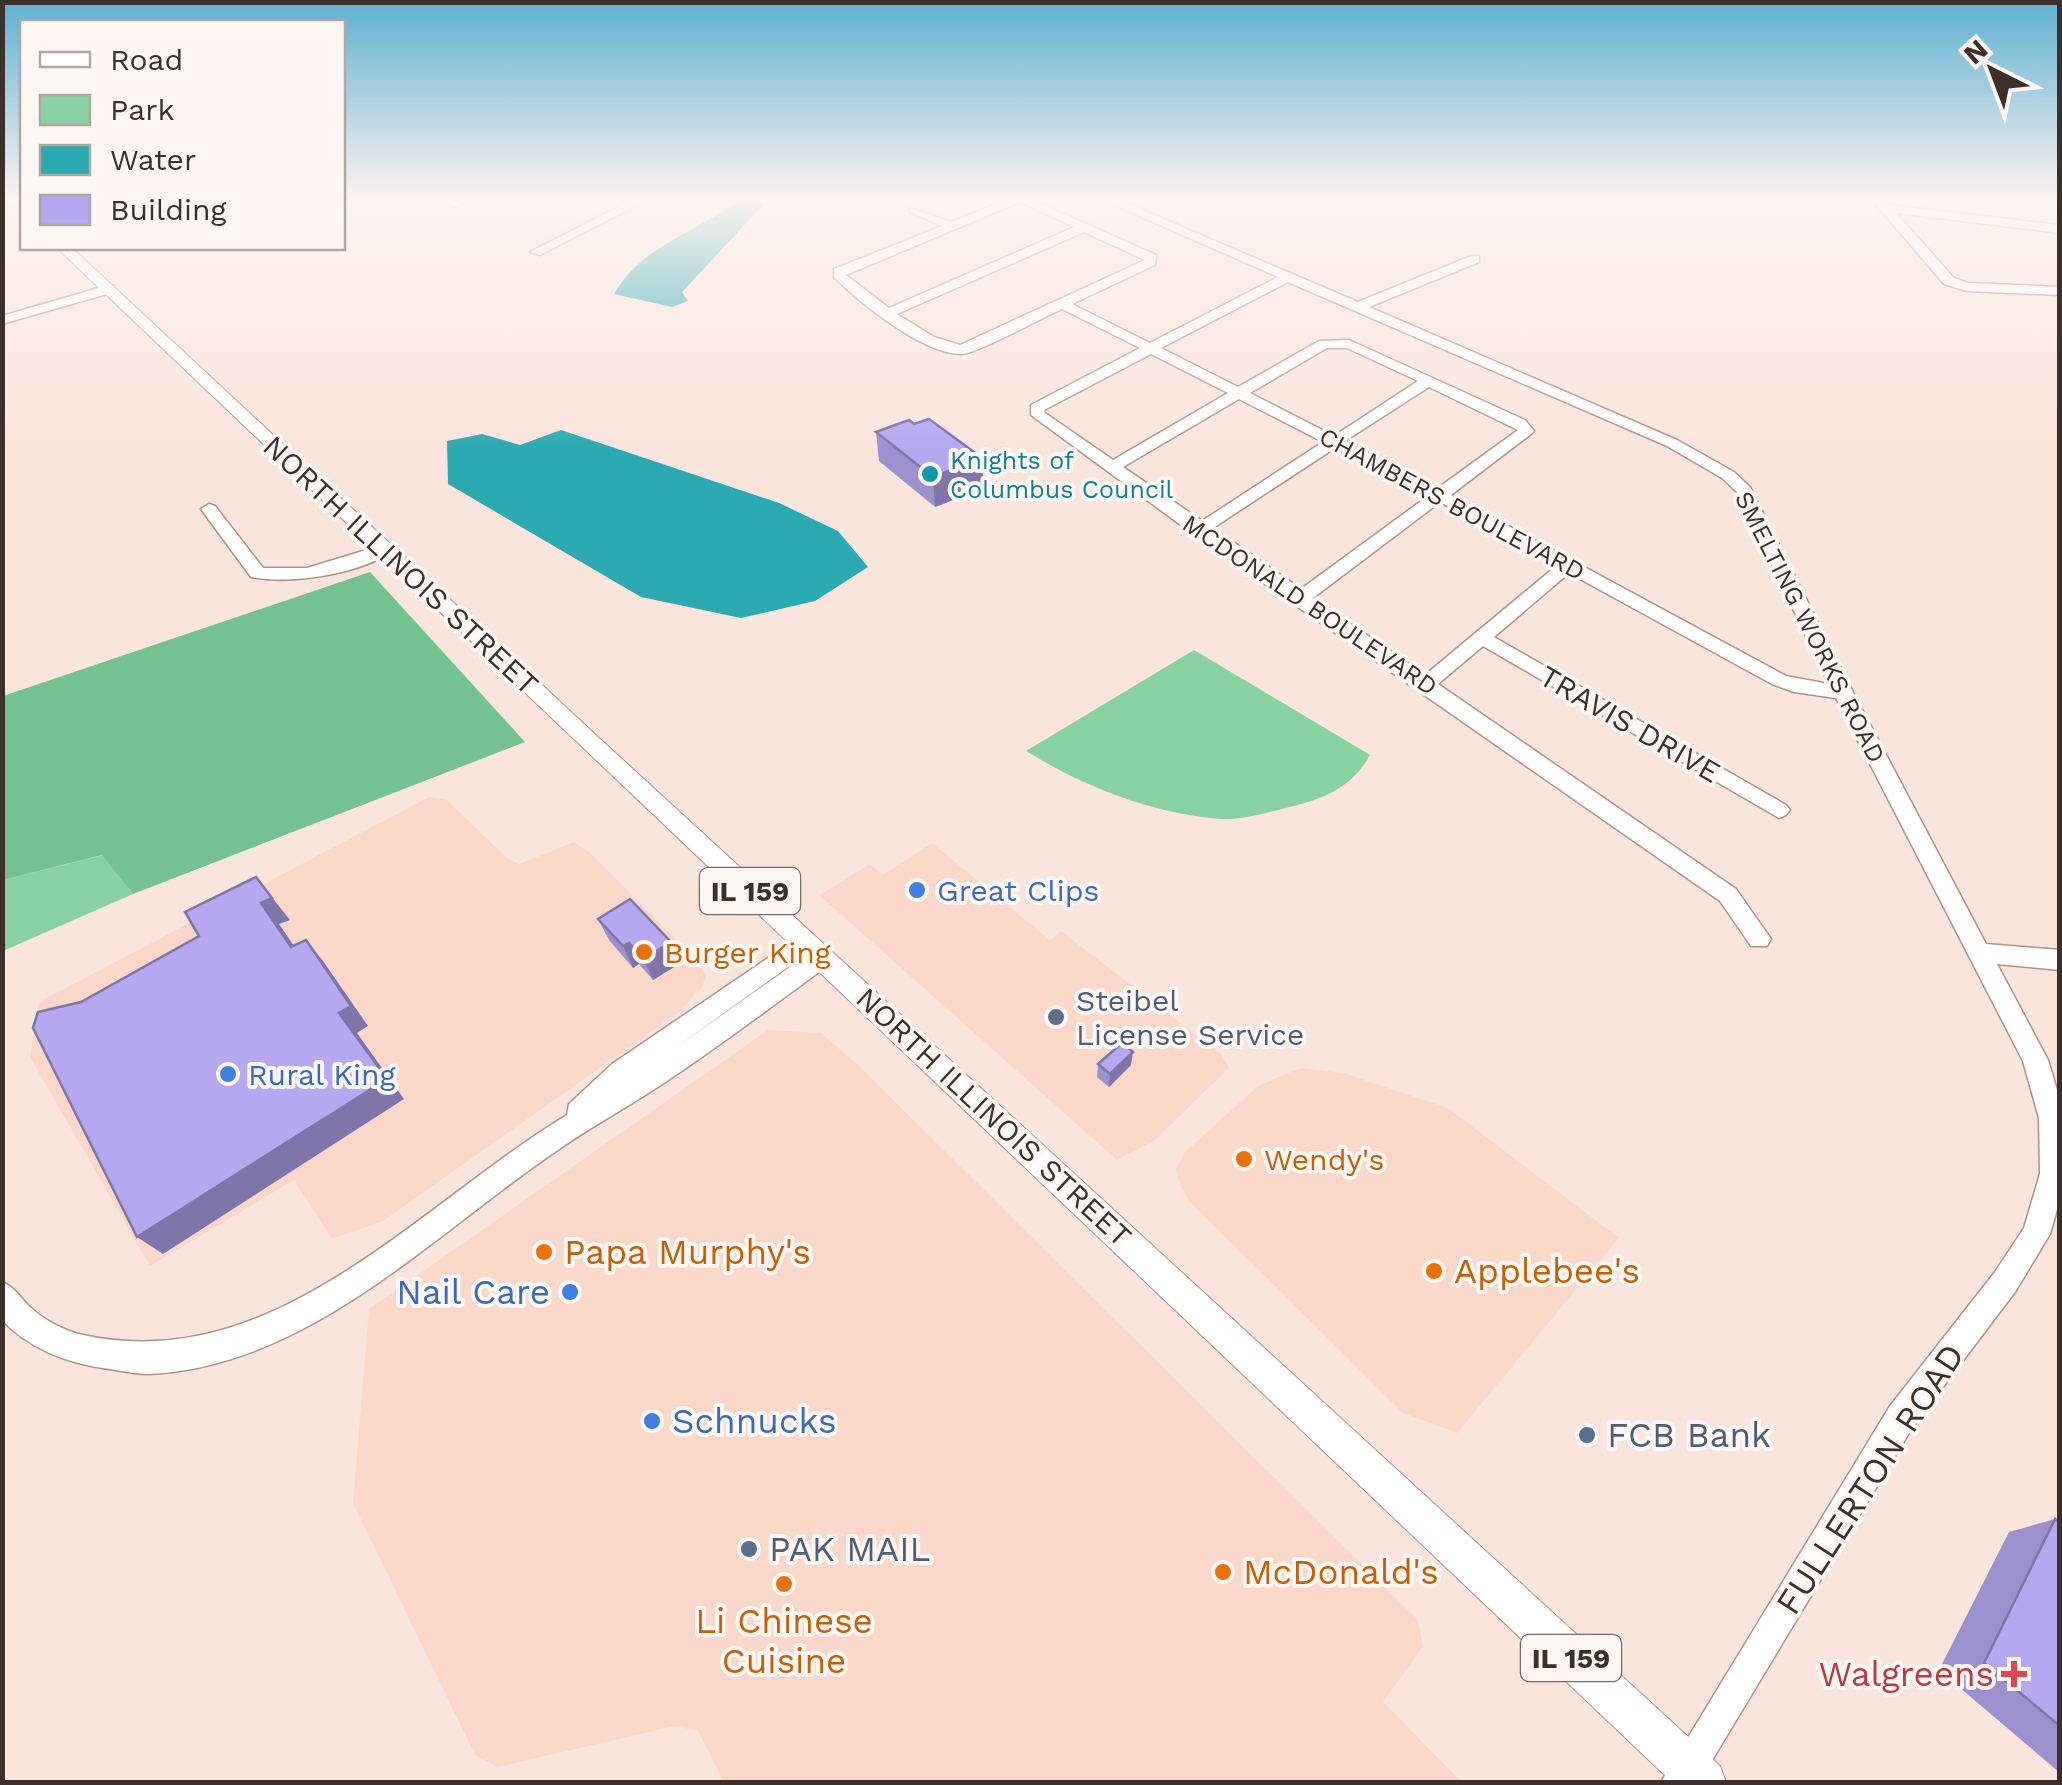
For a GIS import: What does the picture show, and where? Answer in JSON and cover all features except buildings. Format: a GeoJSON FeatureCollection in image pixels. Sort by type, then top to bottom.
{"type":"FeatureCollection","features":[{"type":"Feature","properties":{"kind":"main road","name":"NORTH ILLINOIS STREET"},"geometry":{"type":"LineString","coordinates":[[103,283],[1690,1777]]}},
{"type":"Feature","properties":{"kind":"street"},"geometry":{"type":"LineString","coordinates":[[852,283],[889,313],[947,348],[971,348],[1104,283]]}},
{"type":"Feature","properties":{"kind":"street"},"geometry":{"type":"LineString","coordinates":[[889,313],[957,283]]}},
{"type":"Feature","properties":{"kind":"street","name":"MCDONALD BOULEVARD"},"geometry":{"type":"LineString","coordinates":[[1276,283],[1036,408],[1038,415],[1728,895],[1759,938]]}},
{"type":"Feature","properties":{"kind":"street","name":"SMELTING WORKS ROAD"},"geometry":{"type":"LineString","coordinates":[[1303,283],[1672,444],[1728,474],[1744,490],[1842,692],[2035,1060],[2052,1118],[2056,1176]]}},
{"type":"Feature","properties":{"kind":"street"},"geometry":{"type":"LineString","coordinates":[[1358,307],[1416,283]]}},
{"type":"Feature","properties":{"kind":"street"},"geometry":{"type":"LineString","coordinates":[[1957,283],[2060,291]]}},
{"type":"Feature","properties":{"kind":"street"},"geometry":{"type":"LineString","coordinates":[[2,320],[109,289]]}},
{"type":"Feature","properties":{"kind":"street","name":"CHAMBERS BOULEVARD"},"geometry":{"type":"LineString","coordinates":[[1064,304],[1441,496],[1779,680],[1794,686],[1842,692]]}},
{"type":"Feature","properties":{"kind":"street"},"geometry":{"type":"LineString","coordinates":[[1111,467],[1335,341],[1520,423],[1526,431],[1301,598]]}},
{"type":"Feature","properties":{"kind":"street"},"geometry":{"type":"LineString","coordinates":[[1199,530],[1428,381]]}},
{"type":"Feature","properties":{"kind":"street"},"geometry":{"type":"LineString","coordinates":[[209,508],[257,572],[295,575],[333,568],[386,549]]}},
{"type":"Feature","properties":{"kind":"street"},"geometry":{"type":"LineString","coordinates":[[1426,684],[1567,566]]}},
{"type":"Feature","properties":{"kind":"street","name":"TRAVIS DRIVE"},"geometry":{"type":"LineString","coordinates":[[1482,638],[1779,810]]}},
{"type":"Feature","properties":{"kind":"street"},"geometry":{"type":"LineString","coordinates":[[2,1296],[33,1329],[54,1342],[129,1360],[172,1358],[258,1334],[365,1275],[543,1145],[635,1088],[814,949]]}},
{"type":"Feature","properties":{"kind":"street"},"geometry":{"type":"LineString","coordinates":[[1979,953],[2060,960]]}},
{"type":"Feature","properties":{"kind":"street","name":"FULLERTON ROAD"},"geometry":{"type":"LineString","coordinates":[[1690,1777],[1902,1417],[2005,1282],[2036,1234],[2056,1176]]}},
{"type":"Feature","properties":{"kind":"shaded area"},"geometry":{"type":"Polygon","coordinates":[[[429,797],[447,800],[507,858],[519,864],[574,842],[589,852],[698,961],[706,976],[702,987],[679,1012],[383,1221],[332,1239],[294,1180],[150,1266],[30,1057],[39,1002],[429,797]]]}},
{"type":"Feature","properties":{"kind":"shaded area"},"geometry":{"type":"Polygon","coordinates":[[[932,843],[1050,940],[1061,931],[1221,1054],[1229,1068],[1155,1140],[1117,1160],[819,895],[870,864],[883,875],[932,843]]]}},
{"type":"Feature","properties":{"kind":"shaded area"},"geometry":{"type":"Polygon","coordinates":[[[768,1030],[821,1033],[857,1064],[1418,1620],[1423,1647],[1383,1702],[1462,1782],[724,1782],[698,1731],[675,1726],[498,1767],[475,1755],[353,1503],[369,1309],[768,1030]]]}},
{"type":"Feature","properties":{"kind":"shaded area"},"geometry":{"type":"Polygon","coordinates":[[[1300,1068],[1344,1073],[1448,1108],[1619,1238],[1457,1433],[1403,1413],[1188,1200],[1181,1187],[1176,1170],[1185,1152],[1258,1086],[1300,1068]]]}},
{"type":"Feature","properties":{"kind":"green space"},"geometry":{"type":"Polygon","coordinates":[[[370,572],[525,742],[133,894],[102,855],[3,880],[3,696],[370,572]]]}},
{"type":"Feature","properties":{"kind":"green space"},"geometry":{"type":"Polygon","coordinates":[[[1194,650],[1370,755],[1363,766],[1326,795],[1265,813],[1222,819],[1170,811],[1120,797],[1026,751],[1194,650]]]}},
{"type":"Feature","properties":{"kind":"green space"},"geometry":{"type":"Polygon","coordinates":[[[103,855],[133,894],[3,951],[3,880],[103,855]]]}},
{"type":"Feature","properties":{"kind":"water"},"geometry":{"type":"Polygon","coordinates":[[[621,283],[690,283],[682,292],[688,301],[672,307],[614,294],[621,283]]]}},
{"type":"Feature","properties":{"kind":"water"},"geometry":{"type":"Polygon","coordinates":[[[561,430],[779,503],[838,531],[868,567],[815,601],[741,618],[641,597],[448,484],[447,441],[482,434],[520,445],[561,430]]]}},
{"type":"Feature","properties":{"kind":"place","name":"Knights of Columbus Council"},"geometry":{"type":"Point","coordinates":[930,474]}},
{"type":"Feature","properties":{"kind":"place","name":"Great Clips"},"geometry":{"type":"Point","coordinates":[917,890]}},
{"type":"Feature","properties":{"kind":"place","name":"Burger King"},"geometry":{"type":"Point","coordinates":[644,952]}},
{"type":"Feature","properties":{"kind":"place","name":"Steibel License Service"},"geometry":{"type":"Point","coordinates":[1056,1017]}},
{"type":"Feature","properties":{"kind":"place","name":"Rural King"},"geometry":{"type":"Point","coordinates":[228,1074]}},
{"type":"Feature","properties":{"kind":"place","name":"Wendy's"},"geometry":{"type":"Point","coordinates":[1244,1159]}},
{"type":"Feature","properties":{"kind":"place","name":"Papa Murphy's"},"geometry":{"type":"Point","coordinates":[544,1252]}},
{"type":"Feature","properties":{"kind":"place","name":"Applebee's"},"geometry":{"type":"Point","coordinates":[1434,1271]}},
{"type":"Feature","properties":{"kind":"place","name":"Nail Care"},"geometry":{"type":"Point","coordinates":[570,1292]}},
{"type":"Feature","properties":{"kind":"place","name":"Schnucks"},"geometry":{"type":"Point","coordinates":[652,1421]}},
{"type":"Feature","properties":{"kind":"place","name":"FCB Bank"},"geometry":{"type":"Point","coordinates":[1587,1435]}},
{"type":"Feature","properties":{"kind":"place","name":"PAK MAIL"},"geometry":{"type":"Point","coordinates":[749,1549]}},
{"type":"Feature","properties":{"kind":"place","name":"McDonald's"},"geometry":{"type":"Point","coordinates":[1223,1572]}},
{"type":"Feature","properties":{"kind":"place","name":"Li Chinese Cuisine"},"geometry":{"type":"Point","coordinates":[784,1584]}},
{"type":"Feature","properties":{"kind":"place","name":"Walgreens"},"geometry":{"type":"Point","coordinates":[2014,1674]}}]}
